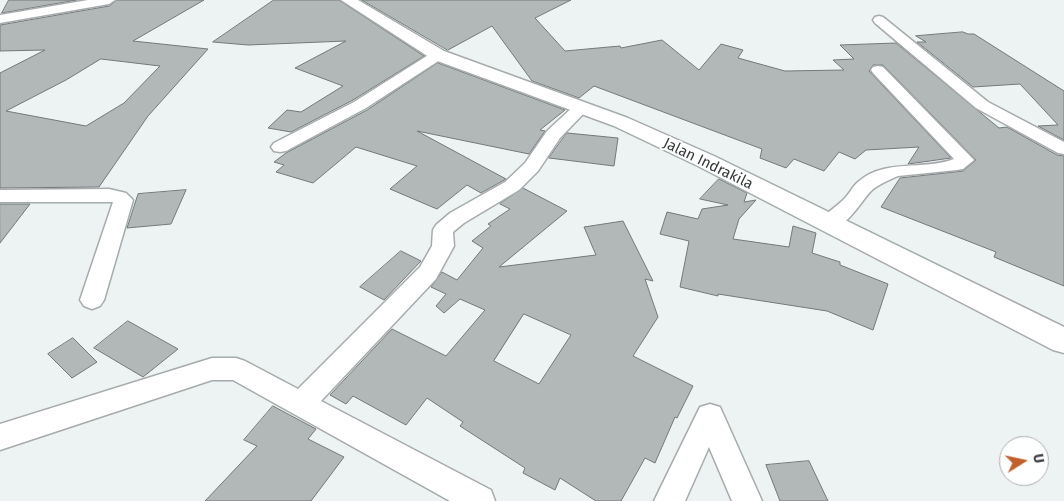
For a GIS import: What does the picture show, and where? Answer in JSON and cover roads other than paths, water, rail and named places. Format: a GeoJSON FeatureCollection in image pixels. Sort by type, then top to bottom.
{"type":"FeatureCollection","features":[{"type":"Feature","properties":{"kind":"street"},"geometry":{"type":"LineString","coordinates":[[0,20],[103,0]]}},
{"type":"Feature","properties":{"kind":"street","name":"Jalan Indrakila"},"geometry":{"type":"LineString","coordinates":[[348,0],[438,55],[621,122],[706,161],[1064,341]]}},
{"type":"Feature","properties":{"kind":"street"},"geometry":{"type":"LineString","coordinates":[[879,20],[982,105],[1064,149]]}},
{"type":"Feature","properties":{"kind":"street"},"geometry":{"type":"LineString","coordinates":[[280,147],[360,105],[438,55]]}},
{"type":"Feature","properties":{"kind":"street"},"geometry":{"type":"LineString","coordinates":[[828,224],[850,204],[865,186],[885,175],[896,171],[910,172],[957,165],[965,160],[878,70]]}},
{"type":"Feature","properties":{"kind":"street"},"geometry":{"type":"LineString","coordinates":[[301,404],[428,273],[443,246],[443,230],[457,218],[512,186],[532,167],[553,135],[581,108]]}},
{"type":"Feature","properties":{"kind":"street"},"geometry":{"type":"LineString","coordinates":[[0,196],[109,195],[124,200],[92,300]]}},
{"type":"Feature","properties":{"kind":"street"},"geometry":{"type":"LineString","coordinates":[[0,437],[212,370],[236,369],[480,501]]}},
{"type":"Feature","properties":{"kind":"street"},"geometry":{"type":"LineString","coordinates":[[669,501],[710,416],[747,501]]}}]}
